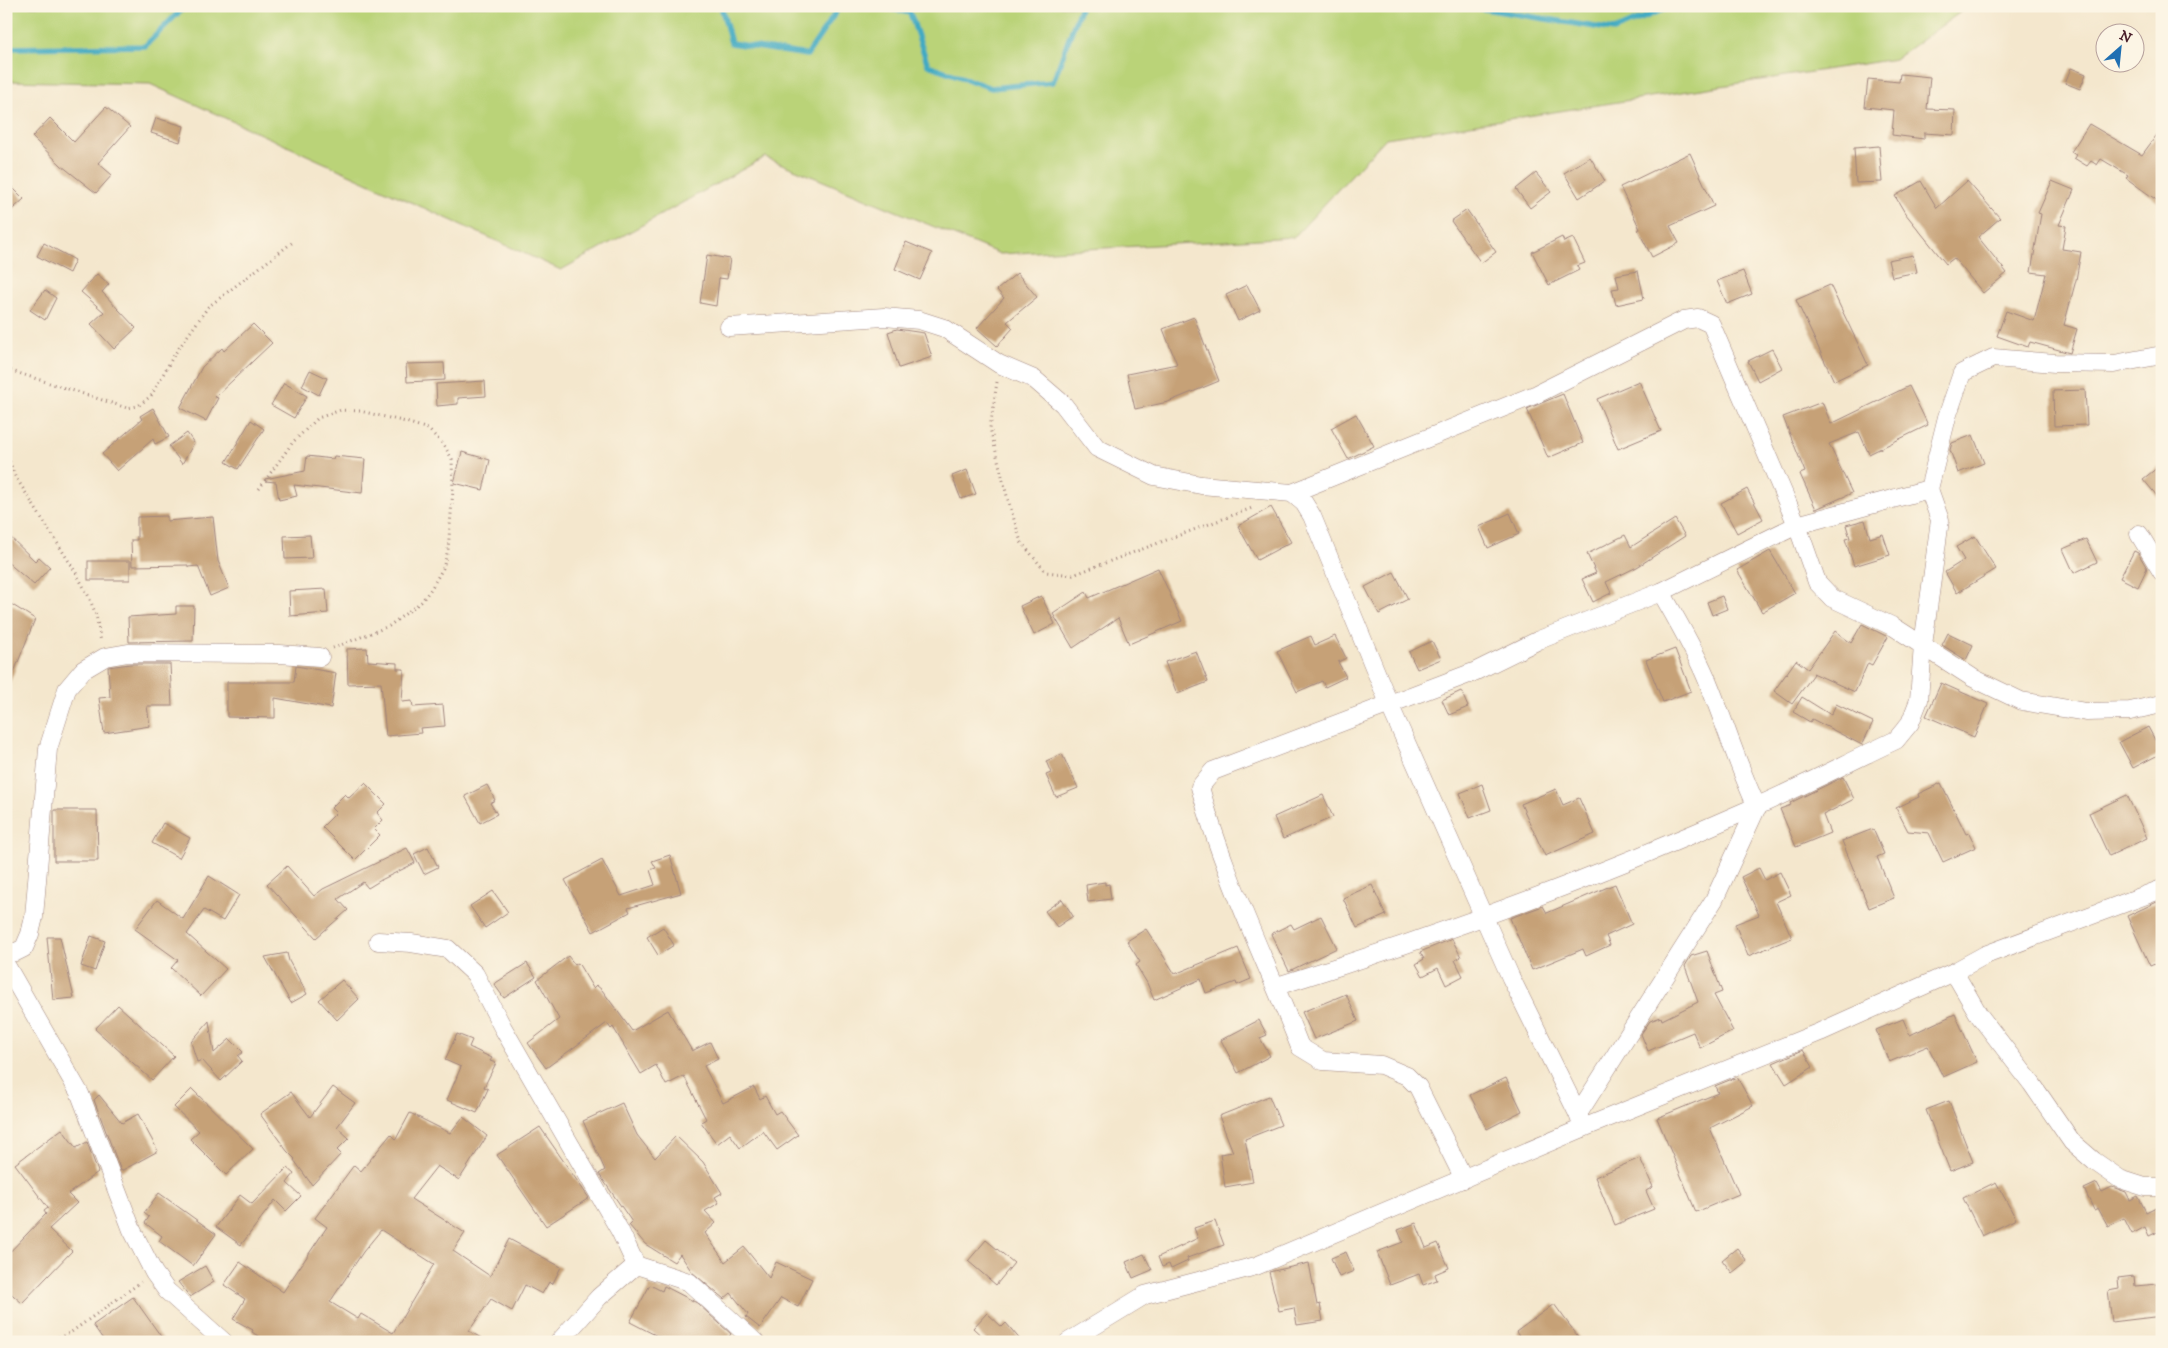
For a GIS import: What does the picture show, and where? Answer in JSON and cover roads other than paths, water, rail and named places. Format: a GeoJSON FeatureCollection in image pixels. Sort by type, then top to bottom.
{"type":"FeatureCollection","features":[{"type":"Feature","properties":{"kind":"street"},"geometry":{"type":"LineString","coordinates":[[729,327],[884,317],[919,320],[944,328],[1000,364],[1034,378],[1063,404],[1097,448],[1154,476],[1200,485],[1292,493],[1537,394],[1684,320],[1698,318],[1711,324],[1797,525],[1817,582],[1832,598],[1894,627],[1973,678],[2021,701],[2086,712],[2130,711],[2162,704]]}},
{"type":"Feature","properties":{"kind":"street"},"geometry":{"type":"LineString","coordinates":[[1277,986],[1379,955],[1627,861],[1757,806],[1896,740],[1910,722],[1919,700],[1923,646],[1940,520],[1929,488],[1947,417],[1962,372],[1993,358],[2055,363],[2114,364],[2162,355]]}},
{"type":"Feature","properties":{"kind":"street"},"geometry":{"type":"LineString","coordinates":[[1464,1179],[1418,1087],[1408,1076],[1381,1065],[1324,1061],[1300,1047],[1277,986],[1252,934],[1224,863],[1200,787],[1213,771],[1390,706],[1474,672],[1539,640],[1661,592],[1797,525],[1929,488]]}},
{"type":"Feature","properties":{"kind":"street"},"geometry":{"type":"LineString","coordinates":[[1292,493],[1304,503],[1312,516],[1390,706],[1511,978],[1580,1121]]}},
{"type":"Feature","properties":{"kind":"street"},"geometry":{"type":"LineString","coordinates":[[2139,534],[2162,572]]}},
{"type":"Feature","properties":{"kind":"street"},"geometry":{"type":"LineString","coordinates":[[1580,1121],[1714,900],[1757,806],[1733,752],[1705,676],[1688,639],[1661,592]]}},
{"type":"Feature","properties":{"kind":"street"},"geometry":{"type":"LineString","coordinates":[[6,952],[16,952],[24,948],[30,934],[34,917],[48,749],[67,689],[83,670],[105,657],[128,653],[280,654],[320,657]]}},
{"type":"Feature","properties":{"kind":"street"},"geometry":{"type":"LineString","coordinates":[[1068,1342],[1145,1295],[1256,1266],[1464,1179],[1580,1121],[1820,1032],[1954,972],[1985,955],[2162,889]]}},
{"type":"Feature","properties":{"kind":"street"},"geometry":{"type":"LineString","coordinates":[[378,941],[411,943],[448,949],[475,974],[508,1036],[620,1231],[636,1265],[688,1282],[755,1342]]}},
{"type":"Feature","properties":{"kind":"street"},"geometry":{"type":"LineString","coordinates":[[6,965],[80,1094],[132,1230],[154,1272],[167,1291],[224,1342]]}},
{"type":"Feature","properties":{"kind":"street"},"geometry":{"type":"LineString","coordinates":[[1954,972],[1979,1015],[2072,1142],[2094,1162],[2120,1179],[2145,1187],[2162,1187]]}},
{"type":"Feature","properties":{"kind":"street"},"geometry":{"type":"LineString","coordinates":[[559,1342],[598,1297],[636,1265]]}},
{"type":"Feature","properties":{"kind":"waterway"},"geometry":{"type":"LineString","coordinates":[[6,48],[145,46],[185,6]]}},
{"type":"Feature","properties":{"kind":"waterway"},"geometry":{"type":"LineString","coordinates":[[721,6],[731,43],[807,55],[840,6]]}},
{"type":"Feature","properties":{"kind":"waterway"},"geometry":{"type":"LineString","coordinates":[[880,6],[910,13],[928,65],[991,88],[1053,82],[1081,6]]}},
{"type":"Feature","properties":{"kind":"waterway"},"geometry":{"type":"LineString","coordinates":[[1466,6],[1614,30],[1672,6]]}}]}
